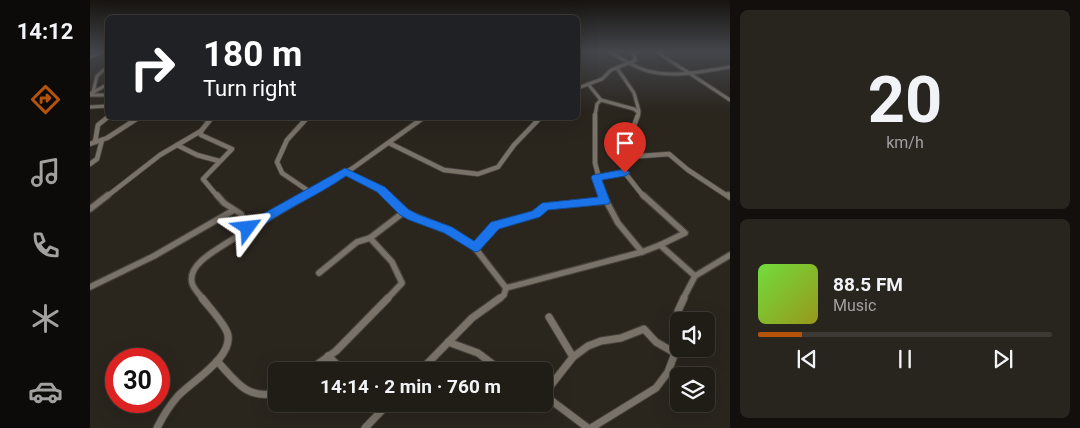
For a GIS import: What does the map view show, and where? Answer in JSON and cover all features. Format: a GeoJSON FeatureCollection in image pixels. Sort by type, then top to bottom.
{"type":"FeatureCollection","features":[{"type":"Feature","properties":{"kind":"street"},"geometry":{"type":"LineString","coordinates":[[91,94],[97,76],[102,72]]}},
{"type":"Feature","properties":{"kind":"street"},"geometry":{"type":"LineString","coordinates":[[580,87],[602,79],[608,72]]}},
{"type":"Feature","properties":{"kind":"street"},"geometry":{"type":"LineString","coordinates":[[506,288],[642,252],[660,246],[684,233],[646,198],[625,173],[623,154],[639,111],[638,103],[630,85],[620,72]]}},
{"type":"Feature","properties":{"kind":"street"},"geometry":{"type":"LineString","coordinates":[[686,72],[730,100]]}},
{"type":"Feature","properties":{"kind":"street"},"geometry":{"type":"LineString","coordinates":[[588,84],[601,100],[639,111]]}},
{"type":"Feature","properties":{"kind":"street"},"geometry":{"type":"LineString","coordinates":[[91,94],[105,86]]}},
{"type":"Feature","properties":{"kind":"street"},"geometry":{"type":"LineString","coordinates":[[91,94],[103,95]]}},
{"type":"Feature","properties":{"kind":"street"},"geometry":{"type":"LineString","coordinates":[[601,100],[597,106],[594,142],[596,177],[605,201],[612,213],[642,252]]}},
{"type":"Feature","properties":{"kind":"street"},"geometry":{"type":"LineString","coordinates":[[90,107],[105,106]]}},
{"type":"Feature","properties":{"kind":"street"},"geometry":{"type":"LineString","coordinates":[[92,143],[98,125],[105,119]]}},
{"type":"Feature","properties":{"kind":"street"},"geometry":{"type":"LineString","coordinates":[[92,143],[102,140],[135,120]]}},
{"type":"Feature","properties":{"kind":"street"},"geometry":{"type":"LineString","coordinates":[[90,209],[160,155],[201,131],[210,120]]}},
{"type":"Feature","properties":{"kind":"street"},"geometry":{"type":"LineString","coordinates":[[305,120],[287,140],[277,162],[282,173],[310,192]]}},
{"type":"Feature","properties":{"kind":"street"},"geometry":{"type":"LineString","coordinates":[[157,428],[162,418],[181,393],[217,361],[226,350],[229,340],[227,332],[192,284],[191,270],[198,262],[275,211],[345,171],[420,120]]}},
{"type":"Feature","properties":{"kind":"street"},"geometry":{"type":"LineString","coordinates":[[389,143],[444,170],[478,174],[498,167],[514,145],[538,120]]}},
{"type":"Feature","properties":{"kind":"street"},"geometry":{"type":"LineString","coordinates":[[201,131],[201,136],[232,149],[203,179],[224,202],[241,214],[247,223],[246,231]]}},
{"type":"Feature","properties":{"kind":"street"},"geometry":{"type":"LineString","coordinates":[[90,164],[96,159],[102,140]]}},
{"type":"Feature","properties":{"kind":"street"},"geometry":{"type":"LineString","coordinates":[[177,145],[197,155],[219,161]]}},
{"type":"Feature","properties":{"kind":"street"},"geometry":{"type":"LineString","coordinates":[[623,154],[641,156],[669,154],[688,170],[730,197]]}},
{"type":"Feature","properties":{"kind":"street"},"geometry":{"type":"LineString","coordinates":[[345,171],[381,189],[404,212],[448,230],[475,248],[506,288]]}},
{"type":"Feature","properties":{"kind":"street"},"geometry":{"type":"LineString","coordinates":[[596,177],[625,173]]}},
{"type":"Feature","properties":{"kind":"street"},"geometry":{"type":"LineString","coordinates":[[475,248],[495,226],[536,214],[546,206],[605,201]]}},
{"type":"Feature","properties":{"kind":"street"},"geometry":{"type":"LineString","coordinates":[[90,287],[154,256],[234,210]]}},
{"type":"Feature","properties":{"kind":"street"},"geometry":{"type":"LineString","coordinates":[[319,273],[358,242],[370,238],[404,212]]}},
{"type":"Feature","properties":{"kind":"street"},"geometry":{"type":"LineString","coordinates":[[320,362],[336,351],[402,282],[392,262],[370,238]]}},
{"type":"Feature","properties":{"kind":"street"},"geometry":{"type":"LineString","coordinates":[[660,246],[695,276]]}},
{"type":"Feature","properties":{"kind":"street"},"geometry":{"type":"LineString","coordinates":[[678,312],[695,276],[730,255]]}},
{"type":"Feature","properties":{"kind":"street"},"geometry":{"type":"LineString","coordinates":[[429,362],[472,318],[504,295],[506,288]]}},
{"type":"Feature","properties":{"kind":"street"},"geometry":{"type":"LineString","coordinates":[[550,318],[573,356]]}},
{"type":"Feature","properties":{"kind":"street"},"geometry":{"type":"LineString","coordinates":[[553,383],[573,356],[588,346],[601,341],[621,338],[644,329],[656,342],[670,351]]}},
{"type":"Feature","properties":{"kind":"street"},"geometry":{"type":"LineString","coordinates":[[448,342],[478,353],[490,362]]}},
{"type":"Feature","properties":{"kind":"street"},"geometry":{"type":"LineString","coordinates":[[328,356],[334,362]]}},
{"type":"Feature","properties":{"kind":"street"},"geometry":{"type":"LineString","coordinates":[[592,428],[656,388],[668,372],[673,357]]}},
{"type":"Feature","properties":{"kind":"street"},"geometry":{"type":"LineString","coordinates":[[217,361],[247,392],[255,395],[268,395]]}},
{"type":"Feature","properties":{"kind":"street"},"geometry":{"type":"LineString","coordinates":[[553,402],[588,428]]}},
{"type":"Feature","properties":{"kind":"street"},"geometry":{"type":"LineString","coordinates":[[365,428],[377,412]]}},
{"type":"Feature","properties":{"kind":"route"},"geometry":{"type":"LineString","coordinates":[[248,228],[246,231],[275,211],[330,182],[345,171],[381,189],[404,212],[448,230],[475,248],[495,226],[536,214],[546,206],[605,201],[596,177],[625,173]]}}]}
